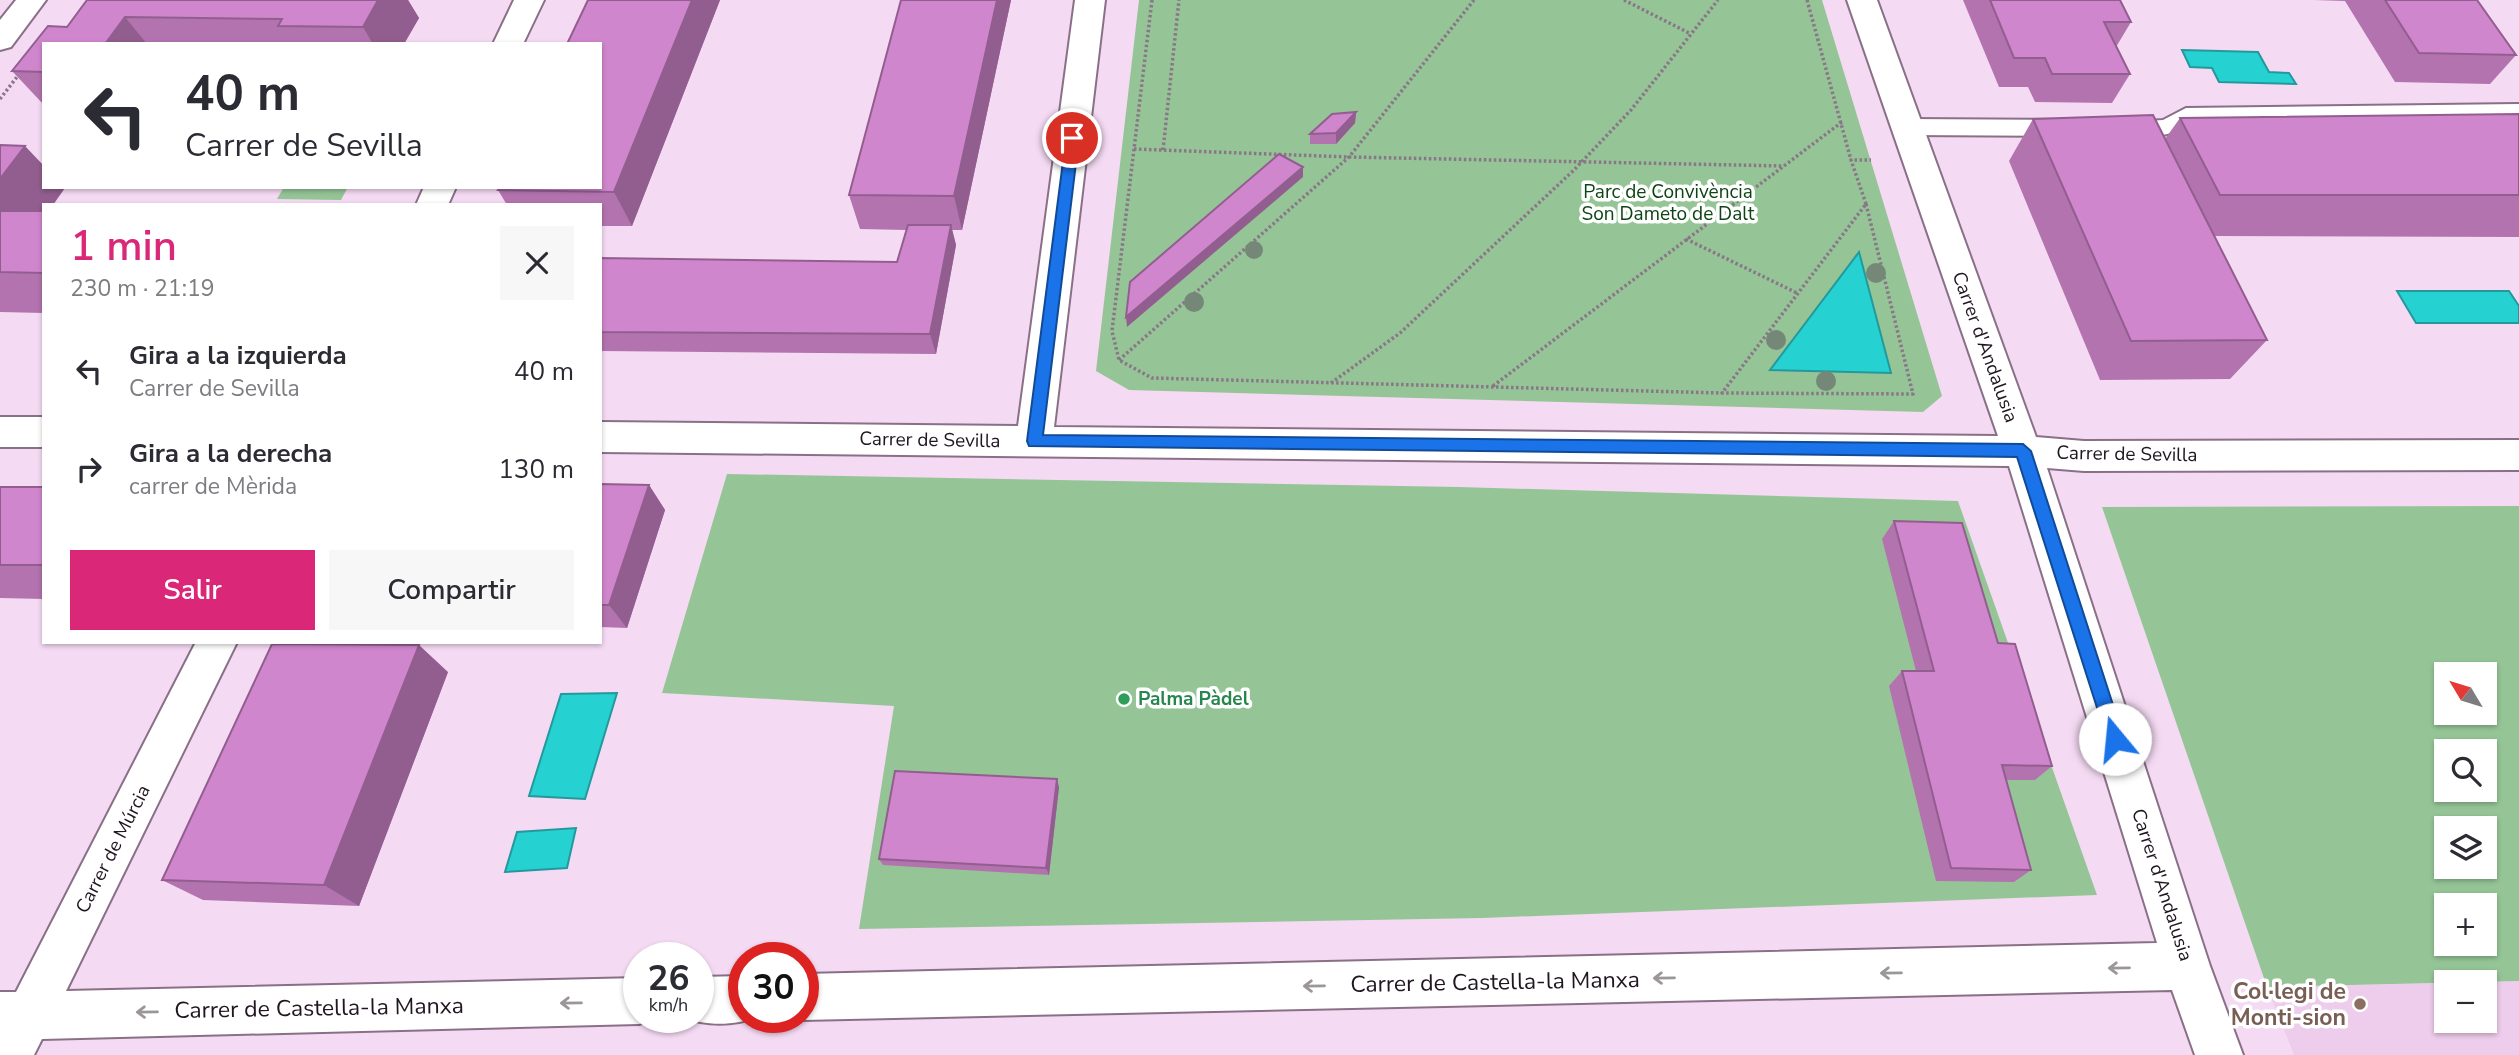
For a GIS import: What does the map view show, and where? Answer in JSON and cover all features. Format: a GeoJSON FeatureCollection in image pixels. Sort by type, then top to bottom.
{"type":"FeatureCollection","features":[{"type":"Feature","properties":{"kind":"street"},"geometry":{"type":"LineString","coordinates":[[0,40],[31,0]]}},
{"type":"Feature","properties":{"kind":"street"},"geometry":{"type":"LineString","coordinates":[[509,42],[529,0]]}},
{"type":"Feature","properties":{"kind":"street"},"geometry":{"type":"LineString","coordinates":[[1034,441],[1090,0]]}},
{"type":"Feature","properties":{"kind":"street","name":"Carrer d'Andalusia"},"geometry":{"type":"LineString","coordinates":[[1862,0],[2023,451],[2187,966],[2218,1055]]}},
{"type":"Feature","properties":{"kind":"street"},"geometry":{"type":"LineString","coordinates":[[0,432],[42,432]]}},
{"type":"Feature","properties":{"kind":"street","name":"Carrer de Sevilla"},"geometry":{"type":"LineString","coordinates":[[602,437],[2023,451],[2084,456],[2519,455]]}},
{"type":"Feature","properties":{"kind":"street","name":"Carrer de Múrcia"},"geometry":{"type":"LineString","coordinates":[[9,1055],[15,1015],[216,644]]}},
{"type":"Feature","properties":{"kind":"street","name":"Carrer de Castella-la Manxa"},"geometry":{"type":"LineString","coordinates":[[819,997],[2187,966]]}},
{"type":"Feature","properties":{"kind":"street","name":"Carrer de Castella-la Manxa"},"geometry":{"type":"LineString","coordinates":[[15,1015],[623,1001]]}},
{"type":"Feature","properties":{"kind":"lane"},"geometry":{"type":"LineString","coordinates":[[1907,127],[2166,128],[2186,116],[2519,112]]}},
{"type":"Feature","properties":{"kind":"path"},"geometry":{"type":"LineString","coordinates":[[1118,360],[1112,331],[1152,0]]}},
{"type":"Feature","properties":{"kind":"path"},"geometry":{"type":"LineString","coordinates":[[1163,150],[1179,0]]}},
{"type":"Feature","properties":{"kind":"path"},"geometry":{"type":"LineString","coordinates":[[1118,360],[1349,158],[1474,0]]}},
{"type":"Feature","properties":{"kind":"path"},"geometry":{"type":"LineString","coordinates":[[1624,0],[1689,33]]}},
{"type":"Feature","properties":{"kind":"path"},"geometry":{"type":"LineString","coordinates":[[1330,384],[1400,333],[1581,162],[1631,110],[1689,33],[1718,0]]}},
{"type":"Feature","properties":{"kind":"path"},"geometry":{"type":"LineString","coordinates":[[1118,360],[1152,378],[1722,393],[1913,394],[1866,204],[1807,0]]}},
{"type":"Feature","properties":{"kind":"path"},"geometry":{"type":"LineString","coordinates":[[1492,386],[1842,121]]}},
{"type":"Feature","properties":{"kind":"path"},"geometry":{"type":"LineString","coordinates":[[1134,149],[1349,158],[1784,166]]}},
{"type":"Feature","properties":{"kind":"path"},"geometry":{"type":"LineString","coordinates":[[1852,160],[1871,160]]}},
{"type":"Feature","properties":{"kind":"path"},"geometry":{"type":"LineString","coordinates":[[1722,393],[1866,204]]}},
{"type":"Feature","properties":{"kind":"path"},"geometry":{"type":"LineString","coordinates":[[1686,239],[1797,293]]}},
{"type":"Feature","properties":{"kind":"shaded area"},"geometry":{"type":"Polygon","coordinates":[[[2182,50],[2258,52],[2269,72],[2289,73],[2296,84],[2219,82],[2212,68],[2190,67],[2182,50]]]}},
{"type":"Feature","properties":{"kind":"shaded area"},"geometry":{"type":"Polygon","coordinates":[[[1859,252],[1891,373],[1770,370],[1859,252]]]}},
{"type":"Feature","properties":{"kind":"shaded area"},"geometry":{"type":"Polygon","coordinates":[[[2397,291],[2509,291],[2519,306],[2519,323],[2416,323],[2397,291]]]}},
{"type":"Feature","properties":{"kind":"shaded area"},"geometry":{"type":"Polygon","coordinates":[[[617,693],[585,799],[529,796],[561,694],[617,693]]]}},
{"type":"Feature","properties":{"kind":"shaded area"},"geometry":{"type":"Polygon","coordinates":[[[576,828],[567,868],[505,872],[517,832],[576,828]]]}},
{"type":"Feature","properties":{"kind":"shaded area","name":"Col·legi de Monti-sion"},"geometry":{"type":"Polygon","coordinates":[[[2519,981],[2519,1055],[2294,1055],[2267,987],[2434,983],[2434,1033],[2497,1033],[2497,982],[2519,981]]]}},
{"type":"Feature","properties":{"kind":"green space","name":"Parc de Convivència Son Dameto de Dalt"},"geometry":{"type":"Polygon","coordinates":[[[1139,0],[1822,0],[1942,396],[1923,412],[1129,390],[1096,371],[1139,0]]]}},
{"type":"Feature","properties":{"kind":"green space"},"geometry":{"type":"Polygon","coordinates":[[[283,189],[347,189],[341,200],[277,199],[283,189]]]}},
{"type":"Feature","properties":{"kind":"green space"},"geometry":{"type":"Polygon","coordinates":[[[727,474],[1459,487],[1958,501],[2097,895],[1482,918],[859,929],[894,706],[662,693],[727,474]]]}},
{"type":"Feature","properties":{"kind":"green space"},"geometry":{"type":"Polygon","coordinates":[[[2519,506],[2519,981],[2497,982],[2497,970],[2434,970],[2434,983],[2267,987],[2102,507],[2519,506]]]}},
{"type":"Feature","properties":{"kind":"building"},"geometry":{"type":"Polygon","coordinates":[[[87,0],[378,0],[363,27],[278,26],[282,19],[125,17],[106,42],[42,42],[42,72],[12,71],[48,26],[67,27],[87,0]]]}},
{"type":"Feature","properties":{"kind":"building"},"geometry":{"type":"Polygon","coordinates":[[[588,0],[692,0],[614,192],[498,190],[602,189],[602,42],[568,42],[588,0]]]}},
{"type":"Feature","properties":{"kind":"building"},"geometry":{"type":"Polygon","coordinates":[[[901,0],[997,0],[954,196],[849,195],[901,0]]]}},
{"type":"Feature","properties":{"kind":"building"},"geometry":{"type":"Polygon","coordinates":[[[1990,0],[2120,0],[2131,22],[2104,22],[2130,74],[2052,74],[2045,58],[2014,58],[1990,0]]]}},
{"type":"Feature","properties":{"kind":"building"},"geometry":{"type":"Polygon","coordinates":[[[2385,0],[2477,0],[2516,55],[2419,53],[2385,0]]]}},
{"type":"Feature","properties":{"kind":"building"},"geometry":{"type":"Polygon","coordinates":[[[1356,112],[1336,133],[1310,134],[1332,114],[1356,112]]]}},
{"type":"Feature","properties":{"kind":"building"},"geometry":{"type":"Polygon","coordinates":[[[2519,114],[2519,195],[2220,195],[2180,118],[2519,114]]]}},
{"type":"Feature","properties":{"kind":"building"},"geometry":{"type":"Polygon","coordinates":[[[2153,115],[2267,340],[2131,341],[2033,119],[2153,115]]]}},
{"type":"Feature","properties":{"kind":"building"},"geometry":{"type":"Polygon","coordinates":[[[0,145],[25,146],[0,179],[0,145]]]}},
{"type":"Feature","properties":{"kind":"building"},"geometry":{"type":"Polygon","coordinates":[[[1279,154],[1303,167],[1126,317],[1130,282],[1279,154]]]}},
{"type":"Feature","properties":{"kind":"building"},"geometry":{"type":"Polygon","coordinates":[[[0,211],[42,211],[42,273],[0,272],[0,211]]]}},
{"type":"Feature","properties":{"kind":"building"},"geometry":{"type":"Polygon","coordinates":[[[908,225],[951,225],[930,334],[602,332],[602,258],[897,262],[908,225]]]}},
{"type":"Feature","properties":{"kind":"building"},"geometry":{"type":"Polygon","coordinates":[[[602,484],[649,485],[609,605],[602,605],[602,484]]]}},
{"type":"Feature","properties":{"kind":"building"},"geometry":{"type":"Polygon","coordinates":[[[0,487],[42,487],[42,565],[0,565],[0,487]]]}},
{"type":"Feature","properties":{"kind":"building"},"geometry":{"type":"Polygon","coordinates":[[[1894,521],[1962,523],[1998,643],[2015,644],[2052,766],[2002,765],[2031,870],[1951,868],[1902,671],[1934,671],[1894,521]]]}},
{"type":"Feature","properties":{"kind":"building"},"geometry":{"type":"Polygon","coordinates":[[[272,644],[419,645],[324,885],[162,880],[272,644]]]}},
{"type":"Feature","properties":{"kind":"building"},"geometry":{"type":"Polygon","coordinates":[[[895,771],[1057,779],[1046,868],[879,859],[895,771]]]}},
{"type":"Feature","properties":{"kind":"place","name":"Palma Pàdel"},"geometry":{"type":"Point","coordinates":[1124,699]}},
{"type":"Feature","properties":{"kind":"place","name":"Col·legi de Monti-sion"},"geometry":{"type":"Point","coordinates":[2360,1004]}},
{"type":"Feature","properties":{"kind":"route"},"geometry":{"type":"LineString","coordinates":[[1072,138],[1034,441],[2023,451],[2115,739]]}}]}
